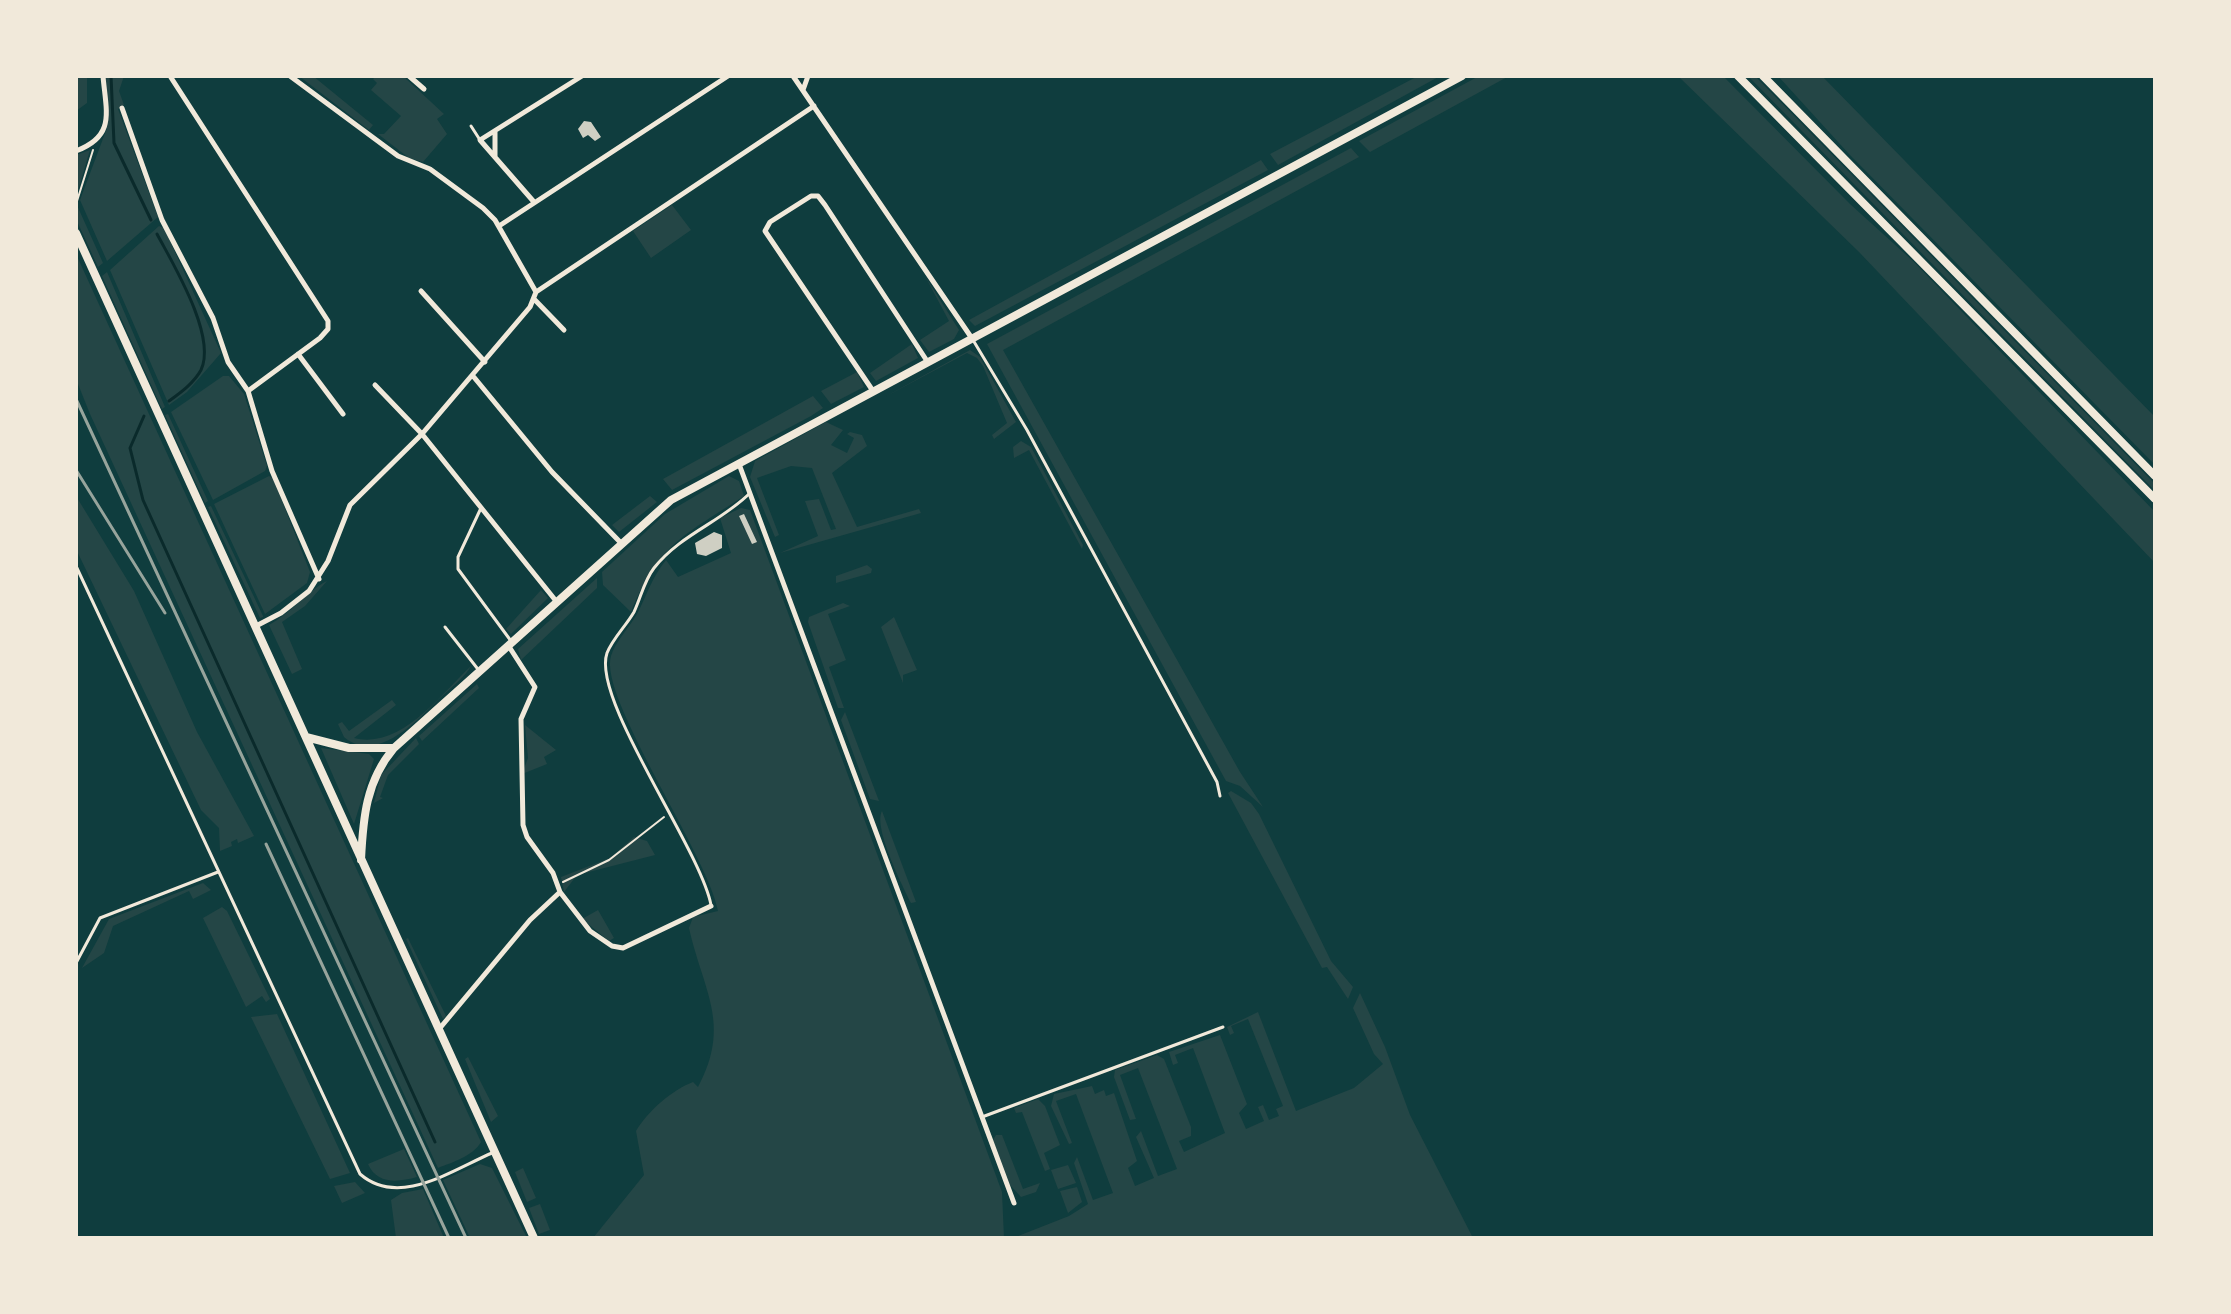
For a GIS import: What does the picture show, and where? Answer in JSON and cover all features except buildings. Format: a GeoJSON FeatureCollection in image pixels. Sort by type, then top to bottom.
{"type":"FeatureCollection","features":[{"type":"Feature","properties":{"kind":"main road"},"geometry":{"type":"LineString","coordinates":[[361,860],[362,825],[371,783],[394,748],[620,542],[671,500],[1462,76]]}},
{"type":"Feature","properties":{"kind":"main road"},"geometry":{"type":"LineString","coordinates":[[1738,76],[2155,499]]}},
{"type":"Feature","properties":{"kind":"main road"},"geometry":{"type":"LineString","coordinates":[[1763,76],[2155,476]]}},
{"type":"Feature","properties":{"kind":"main road"},"geometry":{"type":"LineString","coordinates":[[76,233],[534,1238]]}},
{"type":"Feature","properties":{"kind":"main road"},"geometry":{"type":"LineString","coordinates":[[306,737],[349,748],[394,748]]}},
{"type":"Feature","properties":{"kind":"street"},"geometry":{"type":"LineString","coordinates":[[76,151],[94,144],[102,136],[107,115],[103,76]]}},
{"type":"Feature","properties":{"kind":"street"},"geometry":{"type":"LineString","coordinates":[[170,76],[328,321],[325,333],[248,391]]}},
{"type":"Feature","properties":{"kind":"street"},"geometry":{"type":"LineString","coordinates":[[290,76],[398,156],[430,169],[483,208],[499,226],[535,296],[564,330]]}},
{"type":"Feature","properties":{"kind":"street"},"geometry":{"type":"LineString","coordinates":[[411,76],[424,89]]}},
{"type":"Feature","properties":{"kind":"street"},"geometry":{"type":"LineString","coordinates":[[534,202],[480,140],[582,76]]}},
{"type":"Feature","properties":{"kind":"street"},"geometry":{"type":"LineString","coordinates":[[499,226],[728,76]]}},
{"type":"Feature","properties":{"kind":"street"},"geometry":{"type":"LineString","coordinates":[[793,76],[971,337]]}},
{"type":"Feature","properties":{"kind":"street"},"geometry":{"type":"LineString","coordinates":[[803,90],[808,76]]}},
{"type":"Feature","properties":{"kind":"street"},"geometry":{"type":"LineString","coordinates":[[256,626],[289,608],[319,579],[350,505],[422,434],[485,362],[535,296],[814,106]]}},
{"type":"Feature","properties":{"kind":"street"},"geometry":{"type":"LineString","coordinates":[[122,108],[162,220],[213,318],[228,362],[248,391],[272,471],[319,579]]}},
{"type":"Feature","properties":{"kind":"street"},"geometry":{"type":"LineString","coordinates":[[495,131],[495,157]]}},
{"type":"Feature","properties":{"kind":"street"},"geometry":{"type":"LineString","coordinates":[[873,391],[765,231],[770,222],[811,196],[818,196],[825,205],[927,361]]}},
{"type":"Feature","properties":{"kind":"street"},"geometry":{"type":"LineString","coordinates":[[421,291],[485,362]]}},
{"type":"Feature","properties":{"kind":"street"},"geometry":{"type":"LineString","coordinates":[[298,354],[343,414]]}},
{"type":"Feature","properties":{"kind":"street"},"geometry":{"type":"LineString","coordinates":[[473,376],[552,472],[620,542]]}},
{"type":"Feature","properties":{"kind":"street"},"geometry":{"type":"LineString","coordinates":[[375,385],[422,434],[556,601]]}},
{"type":"Feature","properties":{"kind":"street"},"geometry":{"type":"LineString","coordinates":[[739,463],[1014,1203]]}},
{"type":"Feature","properties":{"kind":"street"},"geometry":{"type":"LineString","coordinates":[[509,643],[535,687],[521,719],[523,825],[559,889],[590,931],[618,948],[635,945],[711,906]]}},
{"type":"Feature","properties":{"kind":"street"},"geometry":{"type":"LineString","coordinates":[[440,1028],[559,889]]}},
{"type":"Feature","properties":{"kind":"lane"},"geometry":{"type":"LineString","coordinates":[[471,126],[480,140]]}},
{"type":"Feature","properties":{"kind":"lane"},"geometry":{"type":"LineString","coordinates":[[971,337],[1041,455],[1217,782],[1220,796]]}},
{"type":"Feature","properties":{"kind":"lane"},"geometry":{"type":"LineString","coordinates":[[711,906],[703,875],[641,762],[609,682],[607,654],[633,613],[646,580],[659,562],[692,532],[750,493]]}},
{"type":"Feature","properties":{"kind":"lane"},"geometry":{"type":"LineString","coordinates":[[481,508],[458,557],[458,569],[509,643]]}},
{"type":"Feature","properties":{"kind":"lane"},"geometry":{"type":"LineString","coordinates":[[76,566],[360,1174],[374,1184],[404,1188],[495,1151]]}},
{"type":"Feature","properties":{"kind":"lane"},"geometry":{"type":"LineString","coordinates":[[445,627],[480,671]]}},
{"type":"Feature","properties":{"kind":"lane"},"geometry":{"type":"LineString","coordinates":[[76,963],[100,918],[218,872]]}},
{"type":"Feature","properties":{"kind":"lane"},"geometry":{"type":"LineString","coordinates":[[982,1117],[1223,1027]]}},
{"type":"Feature","properties":{"kind":"path"},"geometry":{"type":"LineString","coordinates":[[77,201],[94,144]]}},
{"type":"Feature","properties":{"kind":"path"},"geometry":{"type":"LineString","coordinates":[[559,889],[609,860],[669,813]]}},
{"type":"Feature","properties":{"kind":"shaded area"},"geometry":{"type":"Polygon","coordinates":[[[76,76],[87,76],[87,103],[76,111],[76,76]]]}},
{"type":"Feature","properties":{"kind":"shaded area"},"geometry":{"type":"Polygon","coordinates":[[[105,76],[124,76],[119,91],[124,105],[118,109],[158,217],[107,261],[80,200],[107,128],[105,76]]]}},
{"type":"Feature","properties":{"kind":"shaded area"},"geometry":{"type":"Polygon","coordinates":[[[299,76],[313,76],[373,125],[369,130],[299,76]]]}},
{"type":"Feature","properties":{"kind":"shaded area"},"geometry":{"type":"Polygon","coordinates":[[[376,76],[403,76],[444,114],[437,119],[447,134],[423,162],[409,158],[378,134],[384,134],[401,116],[371,90],[377,83],[373,79],[376,76]]]}},
{"type":"Feature","properties":{"kind":"shaded area"},"geometry":{"type":"Polygon","coordinates":[[[1418,76],[1440,76],[1278,165],[1270,154],[1418,76]]]}},
{"type":"Feature","properties":{"kind":"shaded area"},"geometry":{"type":"Polygon","coordinates":[[[1479,76],[1509,76],[1370,152],[1359,141],[1479,76]]]}},
{"type":"Feature","properties":{"kind":"shaded area"},"geometry":{"type":"Polygon","coordinates":[[[1678,76],[1723,76],[1850,204],[1914,262],[2155,512],[2155,563],[1859,252],[1678,76]]]}},
{"type":"Feature","properties":{"kind":"shaded area"},"geometry":{"type":"Polygon","coordinates":[[[1748,76],[1755,76],[2155,484],[2155,491],[1748,76]]]}},
{"type":"Feature","properties":{"kind":"shaded area"},"geometry":{"type":"Polygon","coordinates":[[[1778,76],[1822,76],[2155,417],[2155,465],[1849,154],[1778,76]]]}},
{"type":"Feature","properties":{"kind":"shaded area"},"geometry":{"type":"Polygon","coordinates":[[[1351,148],[1359,157],[1003,350],[1240,772],[1263,807],[1240,786],[1226,781],[987,344],[1351,148]]]}},
{"type":"Feature","properties":{"kind":"shaded area"},"geometry":{"type":"Polygon","coordinates":[[[90,150],[77,194],[76,155],[90,150]]]}},
{"type":"Feature","properties":{"kind":"shaded area"},"geometry":{"type":"Polygon","coordinates":[[[1261,160],[1268,170],[975,326],[969,320],[1261,160]]]}},
{"type":"Feature","properties":{"kind":"shaded area"},"geometry":{"type":"Polygon","coordinates":[[[76,203],[103,263],[98,267],[76,219],[76,203]]]}},
{"type":"Feature","properties":{"kind":"shaded area"},"geometry":{"type":"Polygon","coordinates":[[[672,205],[691,230],[651,258],[633,231],[672,205]]]}},
{"type":"Feature","properties":{"kind":"shaded area"},"geometry":{"type":"Polygon","coordinates":[[[159,226],[164,228],[221,353],[187,392],[169,405],[110,270],[159,226]]]}},
{"type":"Feature","properties":{"kind":"shaded area"},"geometry":{"type":"Polygon","coordinates":[[[76,254],[481,1142],[468,1155],[456,1161],[438,1168],[90,414],[76,379],[76,254]]]}},
{"type":"Feature","properties":{"kind":"shaded area"},"geometry":{"type":"Polygon","coordinates":[[[107,272],[165,407],[162,409],[102,276],[107,272]]]}},
{"type":"Feature","properties":{"kind":"shaded area"},"geometry":{"type":"Polygon","coordinates":[[[925,276],[959,330],[954,339],[929,352],[920,340],[949,321],[925,276]]]}},
{"type":"Feature","properties":{"kind":"shaded area"},"geometry":{"type":"Polygon","coordinates":[[[912,344],[918,358],[876,381],[870,373],[912,344]]]}},
{"type":"Feature","properties":{"kind":"shaded area"},"geometry":{"type":"Polygon","coordinates":[[[970,350],[980,357],[1016,422],[994,439],[992,435],[1007,423],[983,366],[977,358],[967,353],[881,399],[970,350]]]}},
{"type":"Feature","properties":{"kind":"shaded area"},"geometry":{"type":"Polygon","coordinates":[[[857,372],[864,387],[831,404],[821,391],[857,372]]]}},
{"type":"Feature","properties":{"kind":"shaded area"},"geometry":{"type":"Polygon","coordinates":[[[223,376],[229,376],[244,394],[267,466],[265,471],[213,500],[171,412],[223,376]]]}},
{"type":"Feature","properties":{"kind":"shaded area"},"geometry":{"type":"Polygon","coordinates":[[[813,396],[823,408],[811,416],[672,490],[663,479],[813,396]]]}},
{"type":"Feature","properties":{"kind":"shaded area"},"geometry":{"type":"Polygon","coordinates":[[[168,414],[208,501],[205,503],[165,415],[168,414]]]}},
{"type":"Feature","properties":{"kind":"shaded area"},"geometry":{"type":"Polygon","coordinates":[[[826,422],[843,430],[831,445],[847,453],[854,438],[847,434],[850,432],[862,435],[867,446],[832,473],[857,527],[919,509],[921,513],[780,553],[818,536],[805,501],[819,499],[831,530],[836,529],[812,468],[791,466],[757,478],[779,535],[775,537],[750,477],[755,461],[826,422]]]}},
{"type":"Feature","properties":{"kind":"shaded area"},"geometry":{"type":"Polygon","coordinates":[[[1021,441],[1031,447],[1083,545],[1082,549],[1029,450],[1014,458],[1013,447],[1021,441]]]}},
{"type":"Feature","properties":{"kind":"shaded area"},"geometry":{"type":"Polygon","coordinates":[[[269,476],[273,478],[310,572],[307,583],[265,614],[214,504],[269,476]]]}},
{"type":"Feature","properties":{"kind":"shaded area"},"geometry":{"type":"Polygon","coordinates":[[[729,476],[739,481],[744,496],[690,532],[664,555],[641,589],[631,612],[603,585],[602,572],[665,514],[729,476]]]}},
{"type":"Feature","properties":{"kind":"shaded area"},"geometry":{"type":"Polygon","coordinates":[[[76,496],[134,591],[197,732],[254,836],[238,843],[237,839],[231,842],[232,846],[220,851],[219,828],[201,810],[76,549],[76,496]]]}},
{"type":"Feature","properties":{"kind":"shaded area"},"geometry":{"type":"Polygon","coordinates":[[[650,496],[657,502],[619,532],[612,525],[650,496]]]}},
{"type":"Feature","properties":{"kind":"shaded area"},"geometry":{"type":"Polygon","coordinates":[[[211,506],[263,617],[260,618],[208,507],[211,506]]]}},
{"type":"Feature","properties":{"kind":"shaded area"},"geometry":{"type":"Polygon","coordinates":[[[741,508],[750,510],[1002,1192],[1004,1238],[593,1238],[644,1175],[636,1131],[669,1096],[693,1082],[698,1087],[708,1065],[713,1044],[712,1008],[689,928],[693,917],[718,911],[695,853],[621,705],[611,676],[611,656],[666,560],[678,577],[731,553],[720,518],[741,508]]]}},
{"type":"Feature","properties":{"kind":"shaded area"},"geometry":{"type":"Polygon","coordinates":[[[867,565],[872,569],[871,573],[836,583],[836,576],[867,565]]]}},
{"type":"Feature","properties":{"kind":"shaded area"},"geometry":{"type":"Polygon","coordinates":[[[597,578],[597,588],[521,660],[518,649],[597,578]]]}},
{"type":"Feature","properties":{"kind":"shaded area"},"geometry":{"type":"Polygon","coordinates":[[[327,581],[305,606],[282,622],[302,669],[292,674],[269,625],[327,581]]]}},
{"type":"Feature","properties":{"kind":"shaded area"},"geometry":{"type":"Polygon","coordinates":[[[541,590],[548,598],[511,634],[506,629],[541,590]]]}},
{"type":"Feature","properties":{"kind":"shaded area"},"geometry":{"type":"Polygon","coordinates":[[[843,603],[850,606],[828,614],[846,660],[829,667],[844,708],[838,708],[808,622],[809,617],[843,603]]]}},
{"type":"Feature","properties":{"kind":"shaded area"},"geometry":{"type":"Polygon","coordinates":[[[894,617],[917,670],[903,675],[903,683],[881,627],[894,617]]]}},
{"type":"Feature","properties":{"kind":"shaded area"},"geometry":{"type":"Polygon","coordinates":[[[471,666],[462,678],[397,736],[370,746],[344,737],[338,724],[342,722],[349,731],[392,700],[396,705],[354,738],[371,740],[404,728],[471,666]]]}},
{"type":"Feature","properties":{"kind":"shaded area"},"geometry":{"type":"Polygon","coordinates":[[[477,684],[479,688],[422,741],[419,736],[477,684]]]}},
{"type":"Feature","properties":{"kind":"shaded area"},"geometry":{"type":"Polygon","coordinates":[[[845,712],[879,801],[870,799],[841,720],[845,712]]]}},
{"type":"Feature","properties":{"kind":"shaded area"},"geometry":{"type":"Polygon","coordinates":[[[525,725],[556,750],[544,757],[547,764],[522,774],[528,758],[525,725]]]}},
{"type":"Feature","properties":{"kind":"shaded area"},"geometry":{"type":"Polygon","coordinates":[[[416,738],[419,744],[388,775],[380,797],[383,798],[374,803],[381,775],[416,738]]]}},
{"type":"Feature","properties":{"kind":"shaded area"},"geometry":{"type":"Polygon","coordinates":[[[321,748],[369,754],[374,759],[354,824],[321,748]]]}},
{"type":"Feature","properties":{"kind":"shaded area"},"geometry":{"type":"Polygon","coordinates":[[[1231,791],[1251,803],[1259,814],[1331,961],[1353,987],[1348,999],[1327,967],[1322,968],[1228,793],[1231,791]]]}},
{"type":"Feature","properties":{"kind":"shaded area"},"geometry":{"type":"Polygon","coordinates":[[[882,811],[916,902],[911,903],[890,856],[881,830],[882,811]]]}},
{"type":"Feature","properties":{"kind":"shaded area"},"geometry":{"type":"Polygon","coordinates":[[[634,837],[647,841],[655,855],[577,875],[564,892],[561,877],[610,858],[634,837]]]}},
{"type":"Feature","properties":{"kind":"shaded area"},"geometry":{"type":"Polygon","coordinates":[[[203,883],[211,890],[193,899],[189,891],[113,926],[104,953],[82,968],[109,919],[203,883]]]}},
{"type":"Feature","properties":{"kind":"shaded area"},"geometry":{"type":"Polygon","coordinates":[[[222,907],[227,911],[270,999],[266,1002],[262,996],[246,1007],[203,918],[222,907]]]}},
{"type":"Feature","properties":{"kind":"shaded area"},"geometry":{"type":"Polygon","coordinates":[[[598,910],[614,938],[609,941],[582,919],[598,910]]]}},
{"type":"Feature","properties":{"kind":"shaded area"},"geometry":{"type":"Polygon","coordinates":[[[406,939],[446,1016],[443,1019],[406,939]]]}},
{"type":"Feature","properties":{"kind":"shaded area"},"geometry":{"type":"Polygon","coordinates":[[[1360,993],[1385,1047],[1410,1115],[1473,1238],[1013,1238],[1069,1216],[1088,1204],[1074,1163],[1077,1157],[1093,1200],[1113,1193],[1076,1094],[1056,1101],[1072,1143],[1069,1144],[1051,1106],[1054,1094],[1092,1086],[1095,1094],[1104,1090],[1106,1096],[1114,1093],[1137,1161],[1128,1168],[1135,1186],[1154,1178],[1136,1137],[1141,1131],[1158,1176],[1177,1169],[1138,1068],[1120,1075],[1136,1119],[1130,1120],[1114,1077],[1115,1070],[1157,1055],[1164,1059],[1191,1127],[1191,1136],[1179,1141],[1184,1152],[1225,1133],[1193,1048],[1175,1055],[1178,1063],[1173,1065],[1169,1052],[1220,1035],[1247,1104],[1239,1113],[1246,1129],[1264,1121],[1258,1107],[1263,1105],[1269,1120],[1279,1116],[1276,1109],[1283,1106],[1248,1019],[1231,1026],[1234,1033],[1230,1035],[1227,1027],[1258,1012],[1296,1111],[1354,1088],[1383,1064],[1374,1054],[1353,1008],[1360,993]]]}},
{"type":"Feature","properties":{"kind":"shaded area"},"geometry":{"type":"Polygon","coordinates":[[[277,1014],[350,1173],[330,1179],[251,1017],[277,1014]]]}},
{"type":"Feature","properties":{"kind":"shaded area"},"geometry":{"type":"Polygon","coordinates":[[[468,1057],[498,1116],[491,1122],[465,1059],[468,1057]]]}},
{"type":"Feature","properties":{"kind":"shaded area"},"geometry":{"type":"Polygon","coordinates":[[[1038,1099],[1045,1106],[1060,1145],[1044,1153],[1050,1169],[1045,1171],[1022,1112],[1016,1113],[1014,1108],[1038,1099]]]}},
{"type":"Feature","properties":{"kind":"shaded area"},"geometry":{"type":"Polygon","coordinates":[[[996,1135],[1002,1135],[1023,1189],[1040,1183],[1036,1192],[1021,1197],[1010,1185],[993,1140],[996,1135]]]}},
{"type":"Feature","properties":{"kind":"shaded area"},"geometry":{"type":"Polygon","coordinates":[[[404,1149],[417,1177],[396,1181],[383,1179],[368,1164],[404,1149]]]}},
{"type":"Feature","properties":{"kind":"shaded area"},"geometry":{"type":"Polygon","coordinates":[[[480,1164],[492,1168],[527,1238],[470,1238],[443,1180],[480,1164]]]}},
{"type":"Feature","properties":{"kind":"shaded area"},"geometry":{"type":"Polygon","coordinates":[[[1068,1165],[1076,1183],[1058,1189],[1051,1170],[1068,1165]]]}},
{"type":"Feature","properties":{"kind":"shaded area"},"geometry":{"type":"Polygon","coordinates":[[[523,1168],[536,1198],[527,1202],[515,1172],[523,1168]]]}},
{"type":"Feature","properties":{"kind":"shaded area"},"geometry":{"type":"Polygon","coordinates":[[[355,1182],[365,1193],[342,1203],[334,1186],[355,1182]]]}},
{"type":"Feature","properties":{"kind":"shaded area"},"geometry":{"type":"Polygon","coordinates":[[[1077,1187],[1082,1202],[1068,1213],[1060,1191],[1077,1187]]]}},
{"type":"Feature","properties":{"kind":"shaded area"},"geometry":{"type":"Polygon","coordinates":[[[423,1189],[444,1238],[396,1238],[391,1200],[402,1193],[423,1189]]]}},
{"type":"Feature","properties":{"kind":"shaded area"},"geometry":{"type":"Polygon","coordinates":[[[540,1204],[550,1230],[539,1234],[529,1208],[540,1204]]]}},
{"type":"Feature","properties":{"kind":"waterway"},"geometry":{"type":"LineString","coordinates":[[111,76],[114,143],[151,220]]}},
{"type":"Feature","properties":{"kind":"waterway"},"geometry":{"type":"LineString","coordinates":[[157,234],[191,300],[203,339],[201,370],[169,401]]}},
{"type":"Feature","properties":{"kind":"waterway"},"geometry":{"type":"LineString","coordinates":[[144,416],[130,448],[143,500],[435,1142]]}},
{"type":"Feature","properties":{"kind":"railway"},"geometry":{"type":"LineString","coordinates":[[76,399],[466,1238]]}},
{"type":"Feature","properties":{"kind":"railway"},"geometry":{"type":"LineString","coordinates":[[76,470],[165,613]]}},
{"type":"Feature","properties":{"kind":"railway"},"geometry":{"type":"LineString","coordinates":[[266,844],[449,1238]]}}]}
